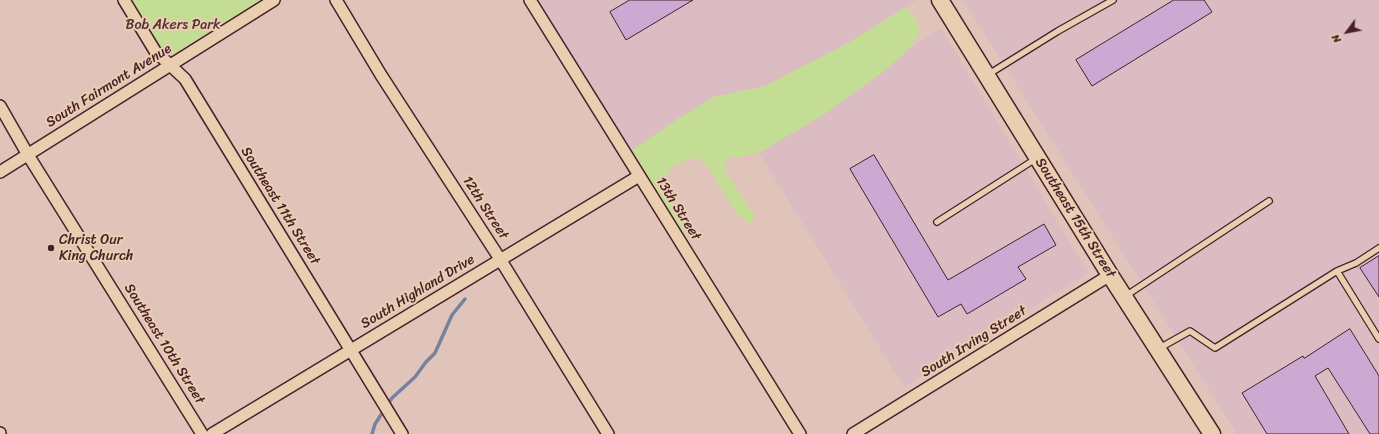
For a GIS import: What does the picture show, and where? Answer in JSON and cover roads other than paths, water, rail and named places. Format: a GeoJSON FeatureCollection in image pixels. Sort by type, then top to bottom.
{"type":"FeatureCollection","features":[{"type":"Feature","properties":{"kind":"main road","name":"Southeast 15th Street"},"geometry":{"type":"LineString","coordinates":[[940,0],[1110,275],[1212,434]]}},
{"type":"Feature","properties":{"kind":"street","name":"Southeast 11th Street"},"geometry":{"type":"LineString","coordinates":[[124,0],[155,51],[185,79],[402,434]]}},
{"type":"Feature","properties":{"kind":"street","name":"South Fairmont Avenue"},"geometry":{"type":"LineString","coordinates":[[0,172],[274,0]]}},
{"type":"Feature","properties":{"kind":"street","name":"12th Street"},"geometry":{"type":"LineString","coordinates":[[336,0],[381,75],[500,259],[608,434]]}},
{"type":"Feature","properties":{"kind":"street","name":"13th Street"},"geometry":{"type":"LineString","coordinates":[[530,0],[800,434]]}},
{"type":"Feature","properties":{"kind":"street","name":"Southeast 10th Street"},"geometry":{"type":"LineString","coordinates":[[0,106],[28,155],[202,434]]}},
{"type":"Feature","properties":{"kind":"street","name":"South Highland Drive"},"geometry":{"type":"LineString","coordinates":[[212,434],[639,176]]}},
{"type":"Feature","properties":{"kind":"street","name":"South Irving Street"},"geometry":{"type":"LineString","coordinates":[[853,434],[1110,275]]}},
{"type":"Feature","properties":{"kind":"lane"},"geometry":{"type":"LineString","coordinates":[[987,76],[1058,31],[1113,0]]}},
{"type":"Feature","properties":{"kind":"lane"},"geometry":{"type":"LineString","coordinates":[[937,222],[1038,158]]}},
{"type":"Feature","properties":{"kind":"lane"},"geometry":{"type":"LineString","coordinates":[[1124,297],[1269,201]]}},
{"type":"Feature","properties":{"kind":"lane"},"geometry":{"type":"LineString","coordinates":[[1158,350],[1190,331],[1215,348],[1337,271],[1356,263],[1379,248]]}},
{"type":"Feature","properties":{"kind":"lane"},"geometry":{"type":"LineString","coordinates":[[1337,271],[1379,339]]}},
{"type":"Feature","properties":{"kind":"waterway"},"geometry":{"type":"LineString","coordinates":[[372,434],[375,424],[392,398],[415,377],[435,353],[452,315],[465,299]]}},
{"type":"Feature","properties":{"kind":"place","name":"Christ Our King Church"},"geometry":{"type":"Point","coordinates":[51,248]}},
{"type":"Feature","properties":{"kind":"park label","name":"Bob Akers Park"},"geometry":{"type":"Point","coordinates":[173,25]}}]}
